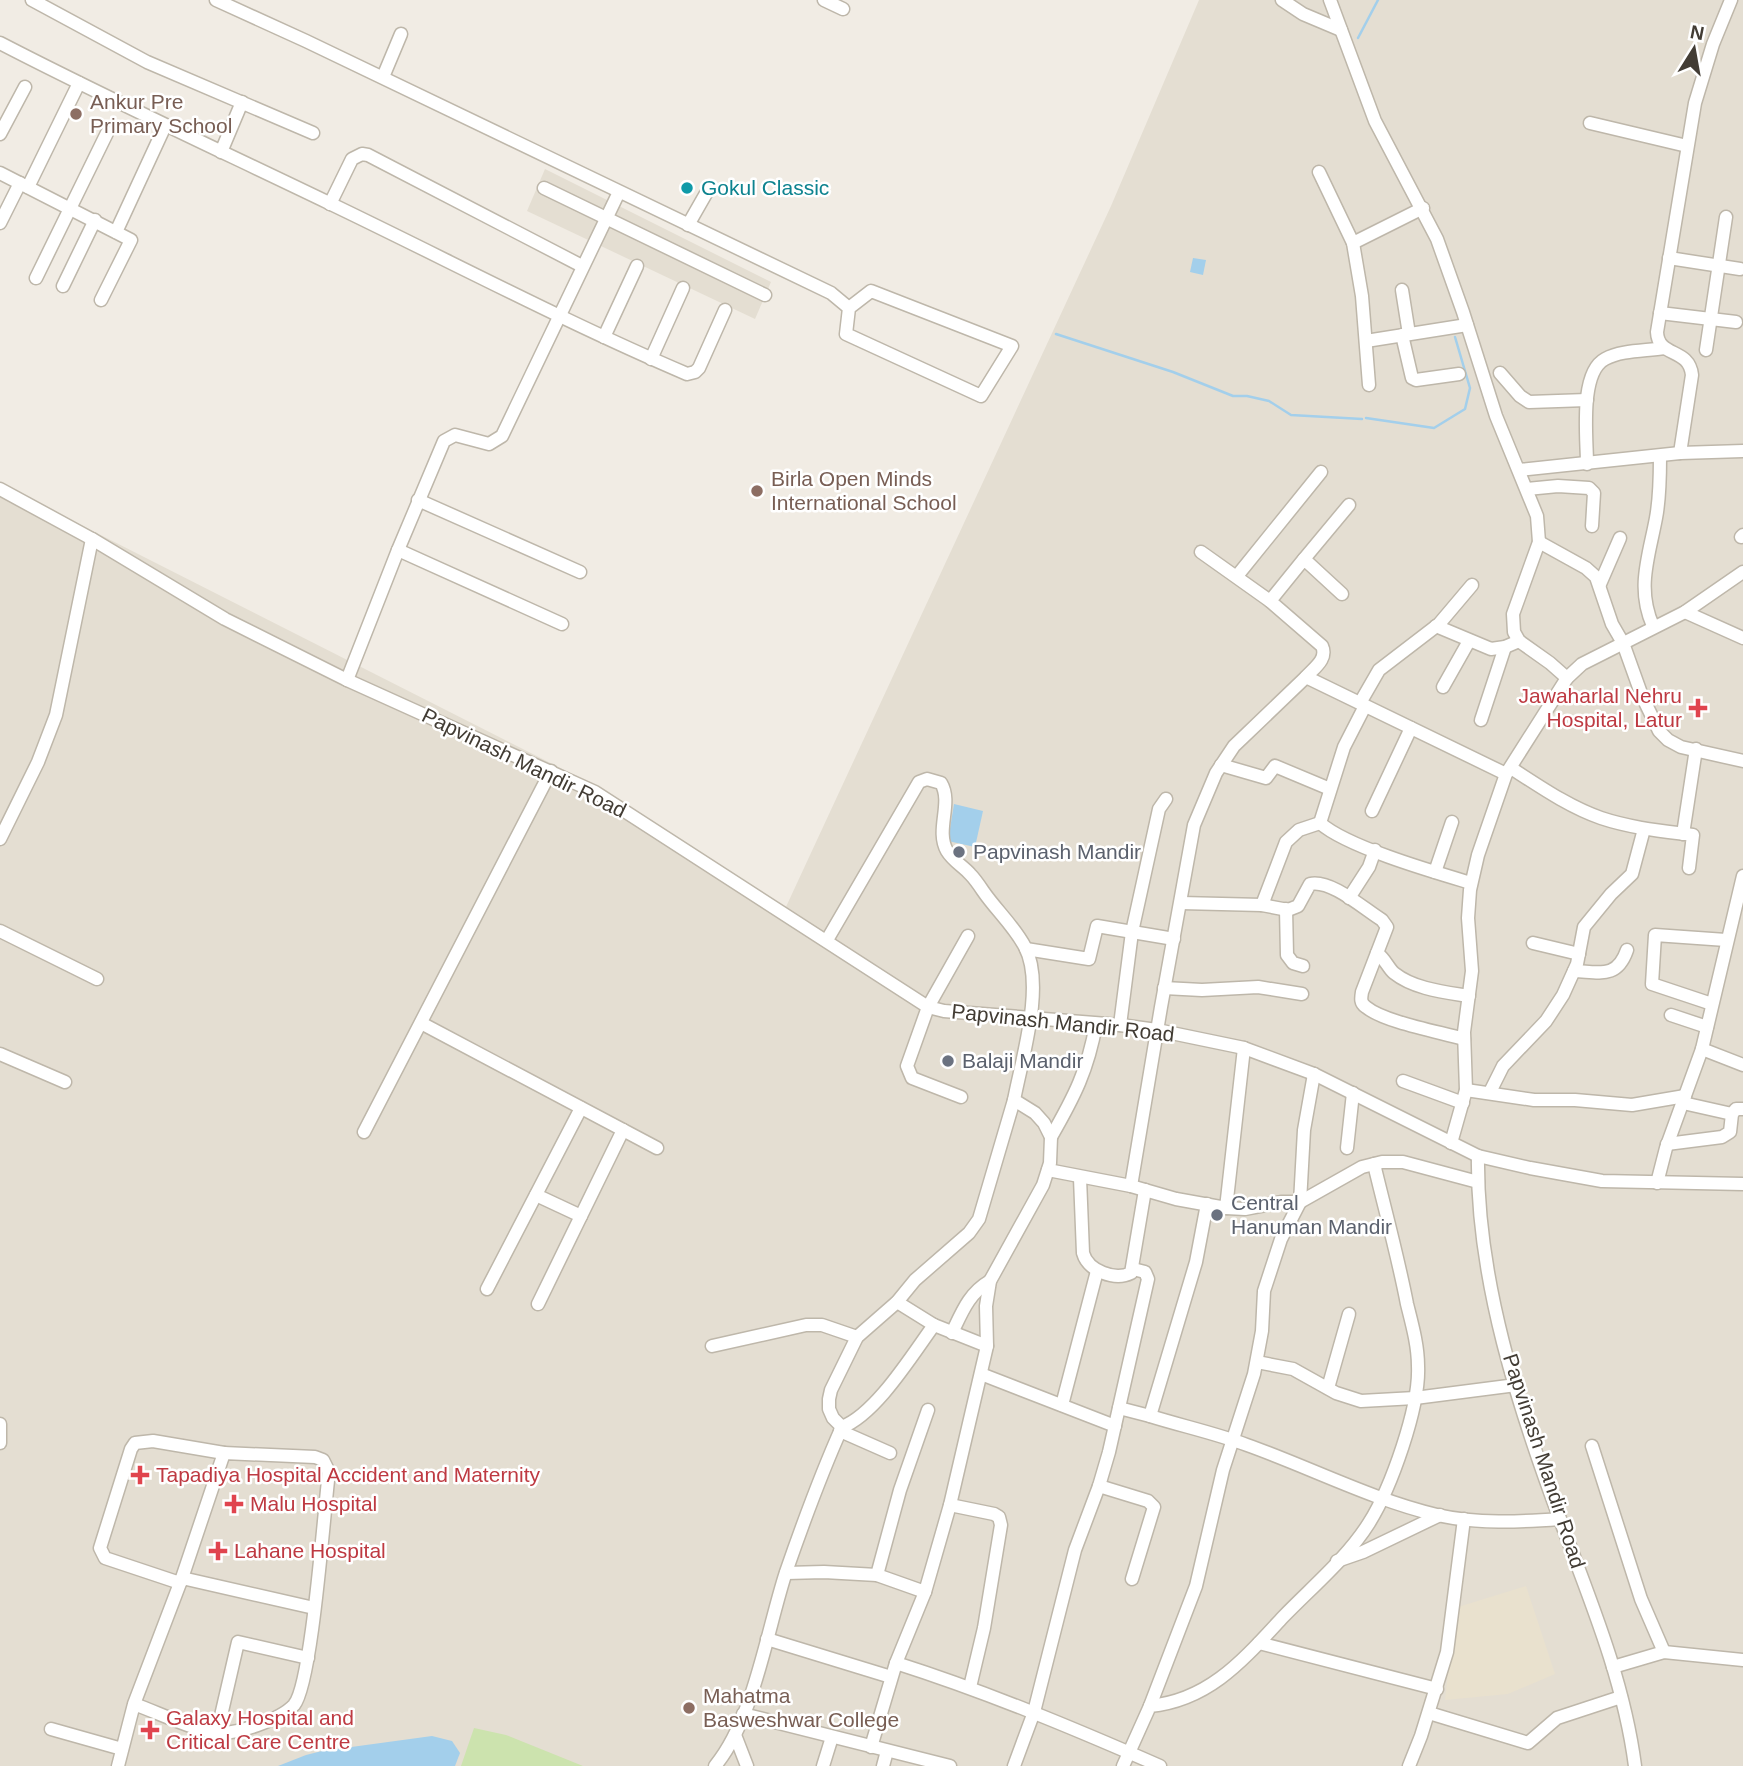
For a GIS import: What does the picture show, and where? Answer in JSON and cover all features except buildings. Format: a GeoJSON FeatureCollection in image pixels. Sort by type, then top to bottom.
{"type":"FeatureCollection","features":[{"type":"Feature","properties":{"kind":"street"},"geometry":{"type":"LineString","coordinates":[[32,0],[147,62],[313,133]]}},
{"type":"Feature","properties":{"kind":"street"},"geometry":{"type":"LineString","coordinates":[[216,0],[383,77],[831,293],[849,308]]}},
{"type":"Feature","properties":{"kind":"street"},"geometry":{"type":"LineString","coordinates":[[824,0],[843,9]]}},
{"type":"Feature","properties":{"kind":"street"},"geometry":{"type":"LineString","coordinates":[[1282,0],[1303,14],[1341,30]]}},
{"type":"Feature","properties":{"kind":"street"},"geometry":{"type":"LineString","coordinates":[[1330,0],[1375,121],[1437,239],[1496,416],[1537,516],[1539,542],[1513,614],[1514,632],[1519,641],[1567,678]]}},
{"type":"Feature","properties":{"kind":"street"},"geometry":{"type":"LineString","coordinates":[[1680,453],[1692,375],[1691,365],[1682,356],[1664,348],[1657,338],[1695,103],[1731,0]]}},
{"type":"Feature","properties":{"kind":"street"},"geometry":{"type":"LineString","coordinates":[[383,77],[401,34]]}},
{"type":"Feature","properties":{"kind":"street"},"geometry":{"type":"LineString","coordinates":[[0,43],[165,126],[559,316],[687,374],[699,368],[725,310]]}},
{"type":"Feature","properties":{"kind":"street"},"geometry":{"type":"LineString","coordinates":[[0,223],[24,185],[79,83]]}},
{"type":"Feature","properties":{"kind":"street"},"geometry":{"type":"LineString","coordinates":[[0,134],[5,115],[26,87]]}},
{"type":"Feature","properties":{"kind":"street"},"geometry":{"type":"LineString","coordinates":[[221,152],[242,102]]}},
{"type":"Feature","properties":{"kind":"street"},"geometry":{"type":"LineString","coordinates":[[1590,123],[1687,146]]}},
{"type":"Feature","properties":{"kind":"street"},"geometry":{"type":"LineString","coordinates":[[116,232],[165,126]]}},
{"type":"Feature","properties":{"kind":"street"},"geometry":{"type":"LineString","coordinates":[[36,278],[107,133]]}},
{"type":"Feature","properties":{"kind":"street"},"geometry":{"type":"LineString","coordinates":[[330,204],[352,159],[362,154],[368,155],[582,266]]}},
{"type":"Feature","properties":{"kind":"street"},"geometry":{"type":"LineString","coordinates":[[1319,172],[1353,243],[1358,265],[1369,385]]}},
{"type":"Feature","properties":{"kind":"street"},"geometry":{"type":"LineString","coordinates":[[0,173],[131,240],[101,300]]}},
{"type":"Feature","properties":{"kind":"street"},"geometry":{"type":"LineString","coordinates":[[544,188],[765,295]]}},
{"type":"Feature","properties":{"kind":"street"},"geometry":{"type":"LineString","coordinates":[[688,225],[708,190]]}},
{"type":"Feature","properties":{"kind":"street"},"geometry":{"type":"LineString","coordinates":[[347,680],[444,441],[455,435],[489,444],[502,436],[619,192]]}},
{"type":"Feature","properties":{"kind":"street"},"geometry":{"type":"LineString","coordinates":[[1353,243],[1423,208]]}},
{"type":"Feature","properties":{"kind":"street"},"geometry":{"type":"LineString","coordinates":[[1706,350],[1726,217]]}},
{"type":"Feature","properties":{"kind":"street"},"geometry":{"type":"LineString","coordinates":[[63,286],[95,220]]}},
{"type":"Feature","properties":{"kind":"street"},"geometry":{"type":"LineString","coordinates":[[1669,258],[1740,269]]}},
{"type":"Feature","properties":{"kind":"street"},"geometry":{"type":"LineString","coordinates":[[604,337],[637,266]]}},
{"type":"Feature","properties":{"kind":"street"},"geometry":{"type":"LineString","coordinates":[[651,359],[684,288]]}},
{"type":"Feature","properties":{"kind":"street"},"geometry":{"type":"LineString","coordinates":[[1402,290],[1412,378],[1416,380],[1459,374]]}},
{"type":"Feature","properties":{"kind":"street"},"geometry":{"type":"LineString","coordinates":[[870,291],[1012,346],[981,396],[846,334],[849,308],[870,291]]}},
{"type":"Feature","properties":{"kind":"street"},"geometry":{"type":"LineString","coordinates":[[1660,313],[1736,322]]}},
{"type":"Feature","properties":{"kind":"street"},"geometry":{"type":"LineString","coordinates":[[1366,341],[1467,325]]}},
{"type":"Feature","properties":{"kind":"street"},"geometry":{"type":"LineString","coordinates":[[1587,464],[1587,400],[1594,370],[1607,357],[1664,348]]}},
{"type":"Feature","properties":{"kind":"street"},"geometry":{"type":"LineString","coordinates":[[1500,373],[1520,396],[1529,401],[1587,400]]}},
{"type":"Feature","properties":{"kind":"street"},"geometry":{"type":"LineString","coordinates":[[1519,470],[1680,453],[1743,451]]}},
{"type":"Feature","properties":{"kind":"street"},"geometry":{"type":"LineString","coordinates":[[1653,626],[1645,607],[1644,596],[1646,563],[1659,496],[1660,457]]}},
{"type":"Feature","properties":{"kind":"street"},"geometry":{"type":"LineString","coordinates":[[1237,576],[1321,472]]}},
{"type":"Feature","properties":{"kind":"street"},"geometry":{"type":"LineString","coordinates":[[1527,489],[1558,486],[1589,488],[1594,493],[1592,526]]}},
{"type":"Feature","properties":{"kind":"street","name":"Papvinash Mandir Road"},"geometry":{"type":"LineString","coordinates":[[0,489],[92,539],[225,619],[347,680],[551,771],[619,806],[928,1007],[944,1011],[1121,1025],[1244,1048],[1314,1074],[1478,1156],[1480,1223],[1487,1267],[1516,1385],[1560,1519],[1604,1635],[1631,1733],[1636,1766]]}},
{"type":"Feature","properties":{"kind":"street"},"geometry":{"type":"LineString","coordinates":[[418,500],[580,572]]}},
{"type":"Feature","properties":{"kind":"street"},"geometry":{"type":"LineString","coordinates":[[1270,601],[1349,505]]}},
{"type":"Feature","properties":{"kind":"street"},"geometry":{"type":"LineString","coordinates":[[1600,584],[1620,538]]}},
{"type":"Feature","properties":{"kind":"street"},"geometry":{"type":"LineString","coordinates":[[0,839],[38,762],[56,715],[92,539]]}},
{"type":"Feature","properties":{"kind":"street"},"geometry":{"type":"LineString","coordinates":[[1539,542],[1586,568],[1596,577],[1612,624],[1623,643],[1642,696],[1659,731],[1681,747],[1743,761]]}},
{"type":"Feature","properties":{"kind":"street"},"geometry":{"type":"LineString","coordinates":[[398,550],[562,624]]}},
{"type":"Feature","properties":{"kind":"street"},"geometry":{"type":"LineString","coordinates":[[1131,1186],[1194,825],[1221,765],[1234,746],[1306,677],[1324,655],[1322,646],[1270,601],[1201,552]]}},
{"type":"Feature","properties":{"kind":"street"},"geometry":{"type":"LineString","coordinates":[[1304,559],[1342,594]]}},
{"type":"Feature","properties":{"kind":"street"},"geometry":{"type":"LineString","coordinates":[[1451,1143],[1466,1090],[1464,1039],[1472,971],[1468,918],[1471,883],[1489,819],[1509,771],[1567,678],[1582,664],[1685,612],[1743,572]]}},
{"type":"Feature","properties":{"kind":"street"},"geometry":{"type":"LineString","coordinates":[[1320,823],[1344,747],[1379,670],[1436,626],[1472,585]]}},
{"type":"Feature","properties":{"kind":"street"},"geometry":{"type":"LineString","coordinates":[[1685,612],[1743,638]]}},
{"type":"Feature","properties":{"kind":"street"},"geometry":{"type":"LineString","coordinates":[[1436,626],[1491,649],[1519,641]]}},
{"type":"Feature","properties":{"kind":"street"},"geometry":{"type":"LineString","coordinates":[[1443,687],[1469,641]]}},
{"type":"Feature","properties":{"kind":"street"},"geometry":{"type":"LineString","coordinates":[[1481,720],[1505,647]]}},
{"type":"Feature","properties":{"kind":"street"},"geometry":{"type":"LineString","coordinates":[[1306,677],[1411,728],[1509,771],[1600,817],[1644,829],[1692,835],[1689,868]]}},
{"type":"Feature","properties":{"kind":"street"},"geometry":{"type":"LineString","coordinates":[[1372,811],[1411,728]]}},
{"type":"Feature","properties":{"kind":"street"},"geometry":{"type":"LineString","coordinates":[[1682,834],[1696,749]]}},
{"type":"Feature","properties":{"kind":"street"},"geometry":{"type":"LineString","coordinates":[[1221,765],[1266,778],[1275,766],[1330,789]]}},
{"type":"Feature","properties":{"kind":"street"},"geometry":{"type":"LineString","coordinates":[[364,1132],[551,771]]}},
{"type":"Feature","properties":{"kind":"street"},"geometry":{"type":"LineString","coordinates":[[827,940],[919,782],[928,779],[941,783],[945,792],[942,835],[946,850],[977,883],[1026,949],[1033,976],[1029,1018],[1014,1100],[979,1219],[969,1233],[915,1280],[897,1303],[858,1336],[831,1390],[829,1409],[841,1429],[890,1453]]}},
{"type":"Feature","properties":{"kind":"street"},"geometry":{"type":"LineString","coordinates":[[1121,1025],[1132,932],[1159,808],[1163,800],[1167,799]]}},
{"type":"Feature","properties":{"kind":"street"},"geometry":{"type":"LineString","coordinates":[[1435,872],[1452,822]]}},
{"type":"Feature","properties":{"kind":"street"},"geometry":{"type":"LineString","coordinates":[[1320,823],[1329,831],[1376,850],[1471,883]]}},
{"type":"Feature","properties":{"kind":"street"},"geometry":{"type":"LineString","coordinates":[[1262,905],[1286,842],[1299,830],[1320,823]]}},
{"type":"Feature","properties":{"kind":"street"},"geometry":{"type":"LineString","coordinates":[[1490,1092],[1503,1066],[1546,1021],[1563,995],[1574,971],[1584,927],[1611,894],[1632,874],[1644,829]]}},
{"type":"Feature","properties":{"kind":"street"},"geometry":{"type":"LineString","coordinates":[[1349,898],[1376,850]]}},
{"type":"Feature","properties":{"kind":"street"},"geometry":{"type":"LineString","coordinates":[[1657,1183],[1667,1144],[1702,1049],[1743,876]]}},
{"type":"Feature","properties":{"kind":"street"},"geometry":{"type":"LineString","coordinates":[[1181,903],[1262,905],[1294,909],[1306,887],[1314,882],[1335,889],[1382,920],[1387,927],[1362,992],[1362,1003],[1394,1020],[1464,1039]]}},
{"type":"Feature","properties":{"kind":"street"},"geometry":{"type":"LineString","coordinates":[[1286,909],[1287,955],[1293,963],[1303,966]]}},
{"type":"Feature","properties":{"kind":"street"},"geometry":{"type":"LineString","coordinates":[[1026,949],[1089,959],[1097,926],[1174,939]]}},
{"type":"Feature","properties":{"kind":"street"},"geometry":{"type":"LineString","coordinates":[[0,931],[97,979]]}},
{"type":"Feature","properties":{"kind":"street"},"geometry":{"type":"LineString","coordinates":[[1712,1004],[1652,984],[1655,935],[1727,940]]}},
{"type":"Feature","properties":{"kind":"street"},"geometry":{"type":"LineString","coordinates":[[961,1097],[912,1078],[908,1073],[908,1061],[928,1007],[968,936]]}},
{"type":"Feature","properties":{"kind":"street"},"geometry":{"type":"LineString","coordinates":[[1533,943],[1579,954]]}},
{"type":"Feature","properties":{"kind":"street"},"geometry":{"type":"LineString","coordinates":[[1574,971],[1610,972],[1618,969],[1627,950]]}},
{"type":"Feature","properties":{"kind":"street"},"geometry":{"type":"LineString","coordinates":[[1377,953],[1387,960],[1392,972],[1414,984],[1469,996]]}},
{"type":"Feature","properties":{"kind":"street"},"geometry":{"type":"LineString","coordinates":[[1164,988],[1202,990],[1258,987],[1302,994]]}},
{"type":"Feature","properties":{"kind":"street"},"geometry":{"type":"LineString","coordinates":[[1671,1015],[1707,1027]]}},
{"type":"Feature","properties":{"kind":"street"},"geometry":{"type":"LineString","coordinates":[[421,1023],[656,1148]]}},
{"type":"Feature","properties":{"kind":"street"},"geometry":{"type":"LineString","coordinates":[[871,1747],[891,1677],[925,1592],[950,1505],[987,1346],[986,1306],[990,1281],[1043,1185],[1048,1170],[1051,1137],[1083,1078],[1096,1024]]}},
{"type":"Feature","properties":{"kind":"street"},"geometry":{"type":"LineString","coordinates":[[1226,1208],[1244,1048]]}},
{"type":"Feature","properties":{"kind":"street"},"geometry":{"type":"LineString","coordinates":[[1702,1049],[1743,1065]]}},
{"type":"Feature","properties":{"kind":"street"},"geometry":{"type":"LineString","coordinates":[[0,1054],[65,1082]]}},
{"type":"Feature","properties":{"kind":"street"},"geometry":{"type":"LineString","coordinates":[[1123,1766],[1150,1706],[1196,1586],[1214,1505],[1257,1362],[1264,1291],[1281,1239],[1300,1202],[1304,1130],[1314,1074]]}},
{"type":"Feature","properties":{"kind":"street"},"geometry":{"type":"LineString","coordinates":[[1403,1081],[1463,1104]]}},
{"type":"Feature","properties":{"kind":"street"},"geometry":{"type":"LineString","coordinates":[[1466,1090],[1534,1100],[1632,1105],[1684,1100],[1737,1111],[1730,1132],[1721,1137],[1667,1144]]}},
{"type":"Feature","properties":{"kind":"street"},"geometry":{"type":"LineString","coordinates":[[1347,1148],[1353,1093]]}},
{"type":"Feature","properties":{"kind":"street"},"geometry":{"type":"LineString","coordinates":[[1014,1100],[1035,1113],[1051,1137]]}},
{"type":"Feature","properties":{"kind":"street"},"geometry":{"type":"LineString","coordinates":[[487,1289],[581,1108]]}},
{"type":"Feature","properties":{"kind":"street"},"geometry":{"type":"LineString","coordinates":[[538,1304],[623,1130]]}},
{"type":"Feature","properties":{"kind":"street"},"geometry":{"type":"LineString","coordinates":[[1478,1156],[1570,1177],[1602,1181],[1743,1184]]}},
{"type":"Feature","properties":{"kind":"street"},"geometry":{"type":"LineString","coordinates":[[1048,1170],[1131,1186],[1207,1205],[1245,1209],[1281,1202],[1300,1202],[1374,1164],[1403,1162],[1478,1182]]}},
{"type":"Feature","properties":{"kind":"street"},"geometry":{"type":"LineString","coordinates":[[1150,1706],[1180,1701],[1209,1687],[1258,1643],[1336,1561],[1368,1525],[1383,1497],[1415,1398],[1418,1377],[1417,1352],[1400,1268],[1374,1164]]}},
{"type":"Feature","properties":{"kind":"street"},"geometry":{"type":"LineString","coordinates":[[1080,1178],[1083,1253],[1087,1263],[1097,1271],[1129,1275],[1133,1269],[1145,1190]]}},
{"type":"Feature","properties":{"kind":"street"},"geometry":{"type":"LineString","coordinates":[[536,1195],[581,1216]]}},
{"type":"Feature","properties":{"kind":"street"},"geometry":{"type":"LineString","coordinates":[[1150,1416],[1196,1262],[1207,1205]]}},
{"type":"Feature","properties":{"kind":"street"},"geometry":{"type":"LineString","coordinates":[[1014,1766],[1034,1712],[1075,1550],[1099,1486],[1115,1426],[1148,1279],[1145,1272],[1133,1269]]}},
{"type":"Feature","properties":{"kind":"street"},"geometry":{"type":"LineString","coordinates":[[1062,1405],[1097,1271]]}},
{"type":"Feature","properties":{"kind":"street"},"geometry":{"type":"LineString","coordinates":[[952,1333],[974,1292],[990,1281]]}},
{"type":"Feature","properties":{"kind":"street"},"geometry":{"type":"LineString","coordinates":[[897,1303],[934,1325],[987,1346]]}},
{"type":"Feature","properties":{"kind":"street"},"geometry":{"type":"LineString","coordinates":[[1328,1388],[1349,1314]]}},
{"type":"Feature","properties":{"kind":"street"},"geometry":{"type":"LineString","coordinates":[[712,1346],[806,1325],[829,1327],[858,1336]]}},
{"type":"Feature","properties":{"kind":"street"},"geometry":{"type":"LineString","coordinates":[[715,1766],[735,1735],[743,1714],[786,1573],[841,1429],[866,1412],[934,1325]]}},
{"type":"Feature","properties":{"kind":"street"},"geometry":{"type":"LineString","coordinates":[[1257,1362],[1293,1369],[1328,1388],[1361,1401],[1415,1398],[1516,1385]]}},
{"type":"Feature","properties":{"kind":"street"},"geometry":{"type":"LineString","coordinates":[[981,1374],[1115,1426]]}},
{"type":"Feature","properties":{"kind":"street"},"geometry":{"type":"LineString","coordinates":[[1119,1408],[1233,1440],[1383,1497],[1440,1515],[1523,1522],[1560,1519]]}},
{"type":"Feature","properties":{"kind":"street"},"geometry":{"type":"LineString","coordinates":[[877,1576],[900,1490],[928,1410]]}},
{"type":"Feature","properties":{"kind":"street"},"geometry":{"type":"LineString","coordinates":[[0,1424],[0,1443]]}},
{"type":"Feature","properties":{"kind":"street"},"geometry":{"type":"LineString","coordinates":[[134,1704],[217,1733],[251,1727],[294,1705],[300,1695],[308,1658],[314,1608],[329,1472],[327,1465],[315,1457],[225,1453],[153,1441],[135,1443],[100,1548],[101,1554],[106,1558],[181,1580],[314,1608]]}},
{"type":"Feature","properties":{"kind":"street"},"geometry":{"type":"LineString","coordinates":[[1592,1446],[1641,1599],[1664,1652]]}},
{"type":"Feature","properties":{"kind":"street"},"geometry":{"type":"LineString","coordinates":[[118,1766],[134,1704],[225,1453]]}},
{"type":"Feature","properties":{"kind":"street"},"geometry":{"type":"LineString","coordinates":[[1099,1486],[1148,1501],[1154,1507],[1132,1579]]}},
{"type":"Feature","properties":{"kind":"street"},"geometry":{"type":"LineString","coordinates":[[950,1505],[994,1514],[999,1517],[1001,1525],[984,1628],[970,1687]]}},
{"type":"Feature","properties":{"kind":"street"},"geometry":{"type":"LineString","coordinates":[[1336,1561],[1363,1552],[1440,1515]]}},
{"type":"Feature","properties":{"kind":"street"},"geometry":{"type":"LineString","coordinates":[[1409,1766],[1437,1689],[1449,1640],[1464,1519]]}},
{"type":"Feature","properties":{"kind":"street"},"geometry":{"type":"LineString","coordinates":[[786,1573],[877,1576],[925,1592]]}},
{"type":"Feature","properties":{"kind":"street"},"geometry":{"type":"LineString","coordinates":[[767,1639],[891,1677]]}},
{"type":"Feature","properties":{"kind":"street"},"geometry":{"type":"LineString","coordinates":[[217,1733],[238,1642],[308,1658]]}},
{"type":"Feature","properties":{"kind":"street"},"geometry":{"type":"LineString","coordinates":[[1258,1643],[1437,1689]]}},
{"type":"Feature","properties":{"kind":"street"},"geometry":{"type":"LineString","coordinates":[[1613,1667],[1664,1652],[1743,1660]]}},
{"type":"Feature","properties":{"kind":"street"},"geometry":{"type":"LineString","coordinates":[[896,1663],[970,1687],[1160,1766]]}},
{"type":"Feature","properties":{"kind":"street"},"geometry":{"type":"LineString","coordinates":[[1429,1713],[1528,1743],[1557,1718],[1621,1697]]}},
{"type":"Feature","properties":{"kind":"street"},"geometry":{"type":"LineString","coordinates":[[743,1714],[950,1766]]}},
{"type":"Feature","properties":{"kind":"street"},"geometry":{"type":"LineString","coordinates":[[51,1729],[122,1748]]}},
{"type":"Feature","properties":{"kind":"street"},"geometry":{"type":"LineString","coordinates":[[735,1735],[747,1766]]}},
{"type":"Feature","properties":{"kind":"street"},"geometry":{"type":"LineString","coordinates":[[823,1766],[832,1737]]}},
{"type":"Feature","properties":{"kind":"street"},"geometry":{"type":"LineString","coordinates":[[883,1766],[887,1751]]}},
{"type":"Feature","properties":{"kind":"shaded area"},"geometry":{"type":"Polygon","coordinates":[[[1199,0],[1743,0],[1743,1766],[0,1766],[0,484],[594,785],[785,909],[1111,206],[1199,0]]]}},
{"type":"Feature","properties":{"kind":"shaded area"},"geometry":{"type":"Polygon","coordinates":[[[545,169],[771,282],[755,319],[527,211],[545,169]]]}},
{"type":"Feature","properties":{"kind":"shaded area"},"geometry":{"type":"Polygon","coordinates":[[[1526,1586],[1555,1674],[1508,1694],[1445,1700],[1455,1608],[1526,1586]]]}},
{"type":"Feature","properties":{"kind":"green space"},"geometry":{"type":"Polygon","coordinates":[[[474,1728],[506,1735],[583,1766],[461,1766],[474,1728]]]}},
{"type":"Feature","properties":{"kind":"water"},"geometry":{"type":"Polygon","coordinates":[[[1193,258],[1206,260],[1203,275],[1190,272],[1193,258]]]}},
{"type":"Feature","properties":{"kind":"water"},"geometry":{"type":"Polygon","coordinates":[[[954,804],[983,811],[975,847],[948,841],[954,804]]]}},
{"type":"Feature","properties":{"kind":"water"},"geometry":{"type":"Polygon","coordinates":[[[432,1736],[452,1741],[460,1753],[455,1766],[278,1766],[322,1751],[432,1736]]]}},
{"type":"Feature","properties":{"kind":"waterway"},"geometry":{"type":"LineString","coordinates":[[1358,38],[1378,0]]}},
{"type":"Feature","properties":{"kind":"waterway"},"geometry":{"type":"LineString","coordinates":[[1056,334],[1173,372],[1233,396],[1269,401],[1291,415],[1362,419]]}},
{"type":"Feature","properties":{"kind":"waterway"},"geometry":{"type":"LineString","coordinates":[[1366,418],[1434,428],[1465,409],[1470,388],[1455,337]]}},
{"type":"Feature","properties":{"kind":"place","name":"Ankur Pre Primary School"},"geometry":{"type":"Point","coordinates":[76,114]}},
{"type":"Feature","properties":{"kind":"place","name":"Gokul Classic"},"geometry":{"type":"Point","coordinates":[687,188]}},
{"type":"Feature","properties":{"kind":"place","name":"Birla Open Minds International School"},"geometry":{"type":"Point","coordinates":[757,491]}},
{"type":"Feature","properties":{"kind":"place","name":"Jawaharlal Nehru Hospital, Latur"},"geometry":{"type":"Point","coordinates":[1698,708]}},
{"type":"Feature","properties":{"kind":"place","name":"Papvinash Mandir"},"geometry":{"type":"Point","coordinates":[959,852]}},
{"type":"Feature","properties":{"kind":"place","name":"Balaji Mandir"},"geometry":{"type":"Point","coordinates":[948,1061]}},
{"type":"Feature","properties":{"kind":"place","name":"Central Hanuman Mandir"},"geometry":{"type":"Point","coordinates":[1217,1215]}},
{"type":"Feature","properties":{"kind":"place","name":"Tapadiya Hospital Accident and Maternity"},"geometry":{"type":"Point","coordinates":[140,1475]}},
{"type":"Feature","properties":{"kind":"place","name":"Malu Hospital"},"geometry":{"type":"Point","coordinates":[234,1504]}},
{"type":"Feature","properties":{"kind":"place","name":"Lahane Hospital"},"geometry":{"type":"Point","coordinates":[218,1551]}},
{"type":"Feature","properties":{"kind":"place","name":"Mahatma Basweshwar College"},"geometry":{"type":"Point","coordinates":[689,1708]}},
{"type":"Feature","properties":{"kind":"place","name":"Galaxy Hospital and Critical Care Centre"},"geometry":{"type":"Point","coordinates":[150,1730]}}]}
